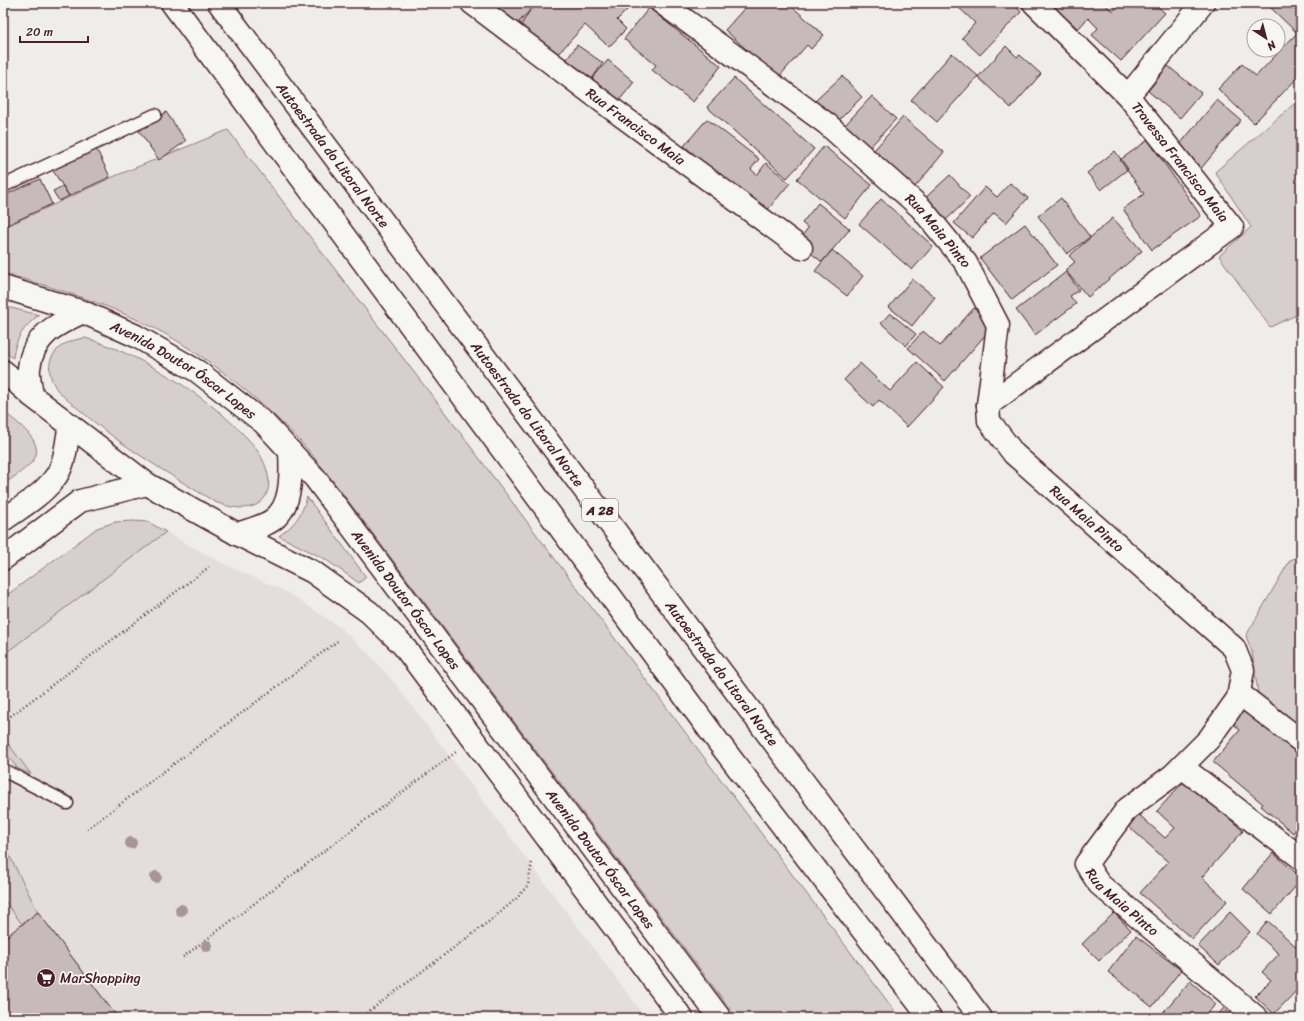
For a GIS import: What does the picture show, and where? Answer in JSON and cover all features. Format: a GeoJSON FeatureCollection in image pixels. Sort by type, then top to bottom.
{"type":"FeatureCollection","features":[{"type":"Feature","properties":{"kind":"main road"},"geometry":{"type":"LineString","coordinates":[[172,3],[722,747],[930,1018]]}},
{"type":"Feature","properties":{"kind":"main road","name":"Autoestrada do Litoral Norte"},"geometry":{"type":"LineString","coordinates":[[219,3],[981,1018]]}},
{"type":"Feature","properties":{"kind":"main road","name":"Rua Francisco Maia"},"geometry":{"type":"LineString","coordinates":[[472,3],[801,248]]}},
{"type":"Feature","properties":{"kind":"main road","name":"Rua Maia Pinto"},"geometry":{"type":"LineString","coordinates":[[662,3],[827,124],[922,208],[966,263],[998,325],[988,405],[989,421],[1014,454],[1234,648],[1243,670],[1238,698],[1209,739],[1182,767],[1127,808],[1086,864],[1100,884],[1257,1018]]}},
{"type":"Feature","properties":{"kind":"main road","name":"Travessa Francisco Maia"},"geometry":{"type":"LineString","coordinates":[[988,405],[1232,227],[1128,96],[1034,3]]}},
{"type":"Feature","properties":{"kind":"main road"},"geometry":{"type":"LineString","coordinates":[[1128,96],[1203,3]]}},
{"type":"Feature","properties":{"kind":"main road","name":"Avenida Doutor Óscar Lopes"},"geometry":{"type":"LineString","coordinates":[[3,287],[83,312],[136,336],[197,371],[264,423],[315,478],[720,1018]]}},
{"type":"Feature","properties":{"kind":"main road"},"geometry":{"type":"LineString","coordinates":[[32,396],[29,368],[38,341],[55,325],[83,312]]}},
{"type":"Feature","properties":{"kind":"main road"},"geometry":{"type":"LineString","coordinates":[[3,371],[32,396],[147,484],[237,534],[313,572],[369,612],[402,644],[682,1018]]}},
{"type":"Feature","properties":{"kind":"main road"},"geometry":{"type":"LineString","coordinates":[[3,520],[43,490],[55,479],[63,461],[70,425]]}},
{"type":"Feature","properties":{"kind":"main road"},"geometry":{"type":"LineString","coordinates":[[237,534],[264,524],[279,515],[286,500],[291,475],[290,451]]}},
{"type":"Feature","properties":{"kind":"main road"},"geometry":{"type":"LineString","coordinates":[[3,559],[80,501],[147,484]]}},
{"type":"Feature","properties":{"kind":"main road"},"geometry":{"type":"LineString","coordinates":[[1238,698],[1245,698],[1301,741]]}},
{"type":"Feature","properties":{"kind":"main road"},"geometry":{"type":"LineString","coordinates":[[1182,767],[1301,858]]}},
{"type":"Feature","properties":{"kind":"lane"},"geometry":{"type":"LineString","coordinates":[[3,186],[155,115]]}},
{"type":"Feature","properties":{"kind":"lane"},"geometry":{"type":"LineString","coordinates":[[3,770],[67,803]]}},
{"type":"Feature","properties":{"kind":"path"},"geometry":{"type":"LineString","coordinates":[[4,721],[209,567]]}},
{"type":"Feature","properties":{"kind":"path"},"geometry":{"type":"LineString","coordinates":[[87,829],[339,640]]}},
{"type":"Feature","properties":{"kind":"path"},"geometry":{"type":"LineString","coordinates":[[183,957],[457,751]]}},
{"type":"Feature","properties":{"kind":"path"},"geometry":{"type":"LineString","coordinates":[[360,1018],[491,920],[517,898],[528,885],[532,862]]}},
{"type":"Feature","properties":{"kind":"shaded area"},"geometry":{"type":"Polygon","coordinates":[[[1301,98],[1301,313],[1270,327],[1219,256],[1251,227],[1215,172],[1301,98]]]}},
{"type":"Feature","properties":{"kind":"shaded area"},"geometry":{"type":"Polygon","coordinates":[[[228,130],[443,410],[900,1018],[737,1018],[340,490],[300,441],[267,409],[231,378],[193,351],[154,328],[117,311],[61,290],[3,273],[3,228],[115,176],[228,130]]]}},
{"type":"Feature","properties":{"kind":"shaded area"},"geometry":{"type":"Polygon","coordinates":[[[3,306],[39,315],[25,328],[21,334],[14,351],[13,358],[3,350],[3,306]]]}},
{"type":"Feature","properties":{"kind":"shaded area"},"geometry":{"type":"Polygon","coordinates":[[[85,338],[128,354],[150,365],[193,392],[231,423],[247,438],[259,453],[266,467],[269,481],[267,493],[261,502],[250,507],[235,507],[215,502],[129,448],[96,424],[64,397],[52,381],[49,368],[50,361],[58,349],[66,343],[85,338]]]}},
{"type":"Feature","properties":{"kind":"shaded area"},"geometry":{"type":"Polygon","coordinates":[[[3,411],[29,434],[36,449],[35,457],[30,464],[3,485],[3,411]]]}},
{"type":"Feature","properties":{"kind":"shaded area"},"geometry":{"type":"Polygon","coordinates":[[[307,497],[366,577],[359,583],[325,559],[279,536],[297,520],[307,497]]]}},
{"type":"Feature","properties":{"kind":"shaded area"},"geometry":{"type":"Polygon","coordinates":[[[115,522],[148,522],[224,564],[287,592],[337,625],[366,651],[394,682],[646,1018],[3,1018],[3,598],[97,528],[115,522]]]}},
{"type":"Feature","properties":{"kind":"shaded area"},"geometry":{"type":"Polygon","coordinates":[[[115,522],[148,522],[166,532],[3,655],[3,598],[97,528],[115,522]]]}},
{"type":"Feature","properties":{"kind":"shaded area"},"geometry":{"type":"Polygon","coordinates":[[[1301,556],[1301,727],[1258,693],[1252,652],[1246,636],[1290,560],[1301,556]]]}},
{"type":"Feature","properties":{"kind":"shaded area"},"geometry":{"type":"Polygon","coordinates":[[[3,737],[31,774],[18,769],[3,749],[3,737]]]}},
{"type":"Feature","properties":{"kind":"shaded area"},"geometry":{"type":"Polygon","coordinates":[[[3,843],[38,912],[22,924],[3,899],[3,843]]]}},
{"type":"Feature","properties":{"kind":"building"},"geometry":{"type":"Polygon","coordinates":[[[485,3],[534,3],[520,27],[485,3]]]}},
{"type":"Feature","properties":{"kind":"building"},"geometry":{"type":"Polygon","coordinates":[[[537,3],[633,4],[617,20],[626,29],[609,47],[585,25],[555,57],[519,22],[537,3]]]}},
{"type":"Feature","properties":{"kind":"building"},"geometry":{"type":"Polygon","coordinates":[[[749,3],[788,3],[824,35],[811,49],[807,45],[778,78],[725,30],[749,3]]]}},
{"type":"Feature","properties":{"kind":"building"},"geometry":{"type":"Polygon","coordinates":[[[954,3],[1012,3],[1021,12],[980,55],[962,38],[975,23],[954,3]]]}},
{"type":"Feature","properties":{"kind":"building"},"geometry":{"type":"Polygon","coordinates":[[[1059,3],[1103,3],[1113,11],[1120,3],[1154,3],[1165,13],[1121,61],[1092,35],[1098,28],[1088,18],[1078,29],[1055,8],[1059,3]]]}},
{"type":"Feature","properties":{"kind":"building"},"geometry":{"type":"Polygon","coordinates":[[[1272,3],[1301,3],[1301,74],[1254,123],[1218,89],[1242,64],[1256,76],[1273,58],[1286,58],[1286,45],[1297,33],[1286,22],[1286,18],[1281,18],[1269,6],[1272,3]]]}},
{"type":"Feature","properties":{"kind":"building"},"geometry":{"type":"Polygon","coordinates":[[[649,8],[721,66],[693,102],[652,70],[656,65],[624,39],[649,8]]]}},
{"type":"Feature","properties":{"kind":"building"},"geometry":{"type":"Polygon","coordinates":[[[577,45],[603,63],[591,80],[565,62],[577,45]]]}},
{"type":"Feature","properties":{"kind":"building"},"geometry":{"type":"Polygon","coordinates":[[[1006,46],[1017,57],[1020,55],[1041,74],[1011,108],[978,77],[1006,46]]]}},
{"type":"Feature","properties":{"kind":"building"},"geometry":{"type":"Polygon","coordinates":[[[952,53],[978,76],[937,122],[911,100],[952,53]]]}},
{"type":"Feature","properties":{"kind":"building"},"geometry":{"type":"Polygon","coordinates":[[[608,60],[634,82],[618,102],[591,80],[608,60]]]}},
{"type":"Feature","properties":{"kind":"building"},"geometry":{"type":"Polygon","coordinates":[[[1168,66],[1201,93],[1180,118],[1148,91],[1168,66]]]}},
{"type":"Feature","properties":{"kind":"building"},"geometry":{"type":"Polygon","coordinates":[[[842,76],[862,97],[835,124],[814,102],[842,76]]]}},
{"type":"Feature","properties":{"kind":"building"},"geometry":{"type":"Polygon","coordinates":[[[734,78],[814,149],[787,178],[707,107],[734,78]]]}},
{"type":"Feature","properties":{"kind":"building"},"geometry":{"type":"Polygon","coordinates":[[[872,96],[896,119],[869,148],[845,125],[872,96]]]}},
{"type":"Feature","properties":{"kind":"building"},"geometry":{"type":"Polygon","coordinates":[[[1217,100],[1241,120],[1199,171],[1175,150],[1217,100]]]}},
{"type":"Feature","properties":{"kind":"building"},"geometry":{"type":"Polygon","coordinates":[[[166,112],[186,141],[159,160],[139,131],[166,112]]]}},
{"type":"Feature","properties":{"kind":"building"},"geometry":{"type":"Polygon","coordinates":[[[903,117],[944,152],[911,192],[869,156],[903,117]]]}},
{"type":"Feature","properties":{"kind":"building"},"geometry":{"type":"Polygon","coordinates":[[[707,119],[759,159],[751,169],[757,175],[766,163],[790,183],[765,213],[684,146],[707,119]]]}},
{"type":"Feature","properties":{"kind":"building"},"geometry":{"type":"Polygon","coordinates":[[[1148,140],[1201,216],[1152,250],[1123,209],[1144,194],[1120,160],[1148,140]]]}},
{"type":"Feature","properties":{"kind":"building"},"geometry":{"type":"Polygon","coordinates":[[[824,146],[872,185],[845,218],[797,179],[824,146]]]}},
{"type":"Feature","properties":{"kind":"building"},"geometry":{"type":"Polygon","coordinates":[[[96,148],[110,177],[69,196],[52,169],[96,148]]]}},
{"type":"Feature","properties":{"kind":"building"},"geometry":{"type":"Polygon","coordinates":[[[1115,151],[1128,169],[1101,190],[1087,173],[1115,151]]]}},
{"type":"Feature","properties":{"kind":"building"},"geometry":{"type":"Polygon","coordinates":[[[950,175],[970,197],[944,222],[923,200],[950,175]]]}},
{"type":"Feature","properties":{"kind":"building"},"geometry":{"type":"Polygon","coordinates":[[[40,179],[52,204],[3,227],[3,196],[40,179]]]}},
{"type":"Feature","properties":{"kind":"building"},"geometry":{"type":"Polygon","coordinates":[[[1010,183],[1028,198],[1006,223],[994,213],[972,238],[954,223],[985,187],[997,197],[1010,183]]]}},
{"type":"Feature","properties":{"kind":"building"},"geometry":{"type":"Polygon","coordinates":[[[63,186],[69,196],[59,201],[53,191],[63,186]]]}},
{"type":"Feature","properties":{"kind":"building"},"geometry":{"type":"Polygon","coordinates":[[[1061,198],[1090,237],[1067,254],[1038,216],[1061,198]]]}},
{"type":"Feature","properties":{"kind":"building"},"geometry":{"type":"Polygon","coordinates":[[[881,199],[933,246],[912,270],[859,224],[881,199]]]}},
{"type":"Feature","properties":{"kind":"building"},"geometry":{"type":"Polygon","coordinates":[[[818,203],[850,229],[822,262],[797,242],[808,228],[802,223],[818,203]]]}},
{"type":"Feature","properties":{"kind":"building"},"geometry":{"type":"Polygon","coordinates":[[[1113,218],[1142,251],[1088,297],[1065,270],[1075,262],[1069,256],[1113,218]]]}},
{"type":"Feature","properties":{"kind":"building"},"geometry":{"type":"Polygon","coordinates":[[[1025,224],[1057,265],[1012,300],[980,258],[1025,224]]]}},
{"type":"Feature","properties":{"kind":"building"},"geometry":{"type":"Polygon","coordinates":[[[832,250],[863,276],[847,296],[815,271],[832,250]]]}},
{"type":"Feature","properties":{"kind":"building"},"geometry":{"type":"Polygon","coordinates":[[[1066,272],[1079,290],[1070,296],[1076,304],[1035,335],[1016,310],[1066,272]]]}},
{"type":"Feature","properties":{"kind":"building"},"geometry":{"type":"Polygon","coordinates":[[[912,279],[935,297],[912,326],[889,307],[912,279]]]}},
{"type":"Feature","properties":{"kind":"building"},"geometry":{"type":"Polygon","coordinates":[[[974,308],[994,325],[945,381],[908,348],[923,331],[940,346],[974,308]]]}},
{"type":"Feature","properties":{"kind":"building"},"geometry":{"type":"Polygon","coordinates":[[[890,313],[916,334],[906,346],[881,323],[890,313]]]}},
{"type":"Feature","properties":{"kind":"building"},"geometry":{"type":"Polygon","coordinates":[[[917,362],[944,387],[907,427],[879,400],[873,407],[844,380],[860,363],[890,391],[917,362]]]}},
{"type":"Feature","properties":{"kind":"building"},"geometry":{"type":"Polygon","coordinates":[[[1243,703],[1301,751],[1301,823],[1293,833],[1261,806],[1263,804],[1213,762],[1240,730],[1229,720],[1243,703]]]}},
{"type":"Feature","properties":{"kind":"building"},"geometry":{"type":"Polygon","coordinates":[[[1186,779],[1243,831],[1202,877],[1227,901],[1192,939],[1140,893],[1168,862],[1126,824],[1136,812],[1165,838],[1175,828],[1157,811],[1186,779]]]}},
{"type":"Feature","properties":{"kind":"building"},"geometry":{"type":"Polygon","coordinates":[[[1273,853],[1301,877],[1301,880],[1272,914],[1243,889],[1273,853]]]}},
{"type":"Feature","properties":{"kind":"building","name":"MarShopping"},"geometry":{"type":"Polygon","coordinates":[[[38,912],[118,1018],[3,1018],[3,939],[38,912]]]}},
{"type":"Feature","properties":{"kind":"building"},"geometry":{"type":"Polygon","coordinates":[[[1230,912],[1250,932],[1219,965],[1198,946],[1230,912]]]}},
{"type":"Feature","properties":{"kind":"building"},"geometry":{"type":"Polygon","coordinates":[[[1114,913],[1131,930],[1099,961],[1082,944],[1114,913]]]}},
{"type":"Feature","properties":{"kind":"building"},"geometry":{"type":"Polygon","coordinates":[[[1268,921],[1301,951],[1301,986],[1274,1014],[1255,996],[1271,980],[1262,972],[1279,954],[1257,934],[1268,921]]]}},
{"type":"Feature","properties":{"kind":"building"},"geometry":{"type":"Polygon","coordinates":[[[1136,936],[1181,970],[1152,1007],[1108,972],[1136,936]]]}},
{"type":"Feature","properties":{"kind":"building"},"geometry":{"type":"Polygon","coordinates":[[[1190,981],[1216,1004],[1203,1018],[1160,1018],[1159,1017],[1190,981]]]}},
{"type":"Feature","properties":{"kind":"building"},"geometry":{"type":"Polygon","coordinates":[[[1224,1008],[1235,1018],[1214,1018],[1224,1008]]]}},
{"type":"Feature","properties":{"kind":"place","name":"MarShopping"},"geometry":{"type":"Point","coordinates":[46,978]}}]}
